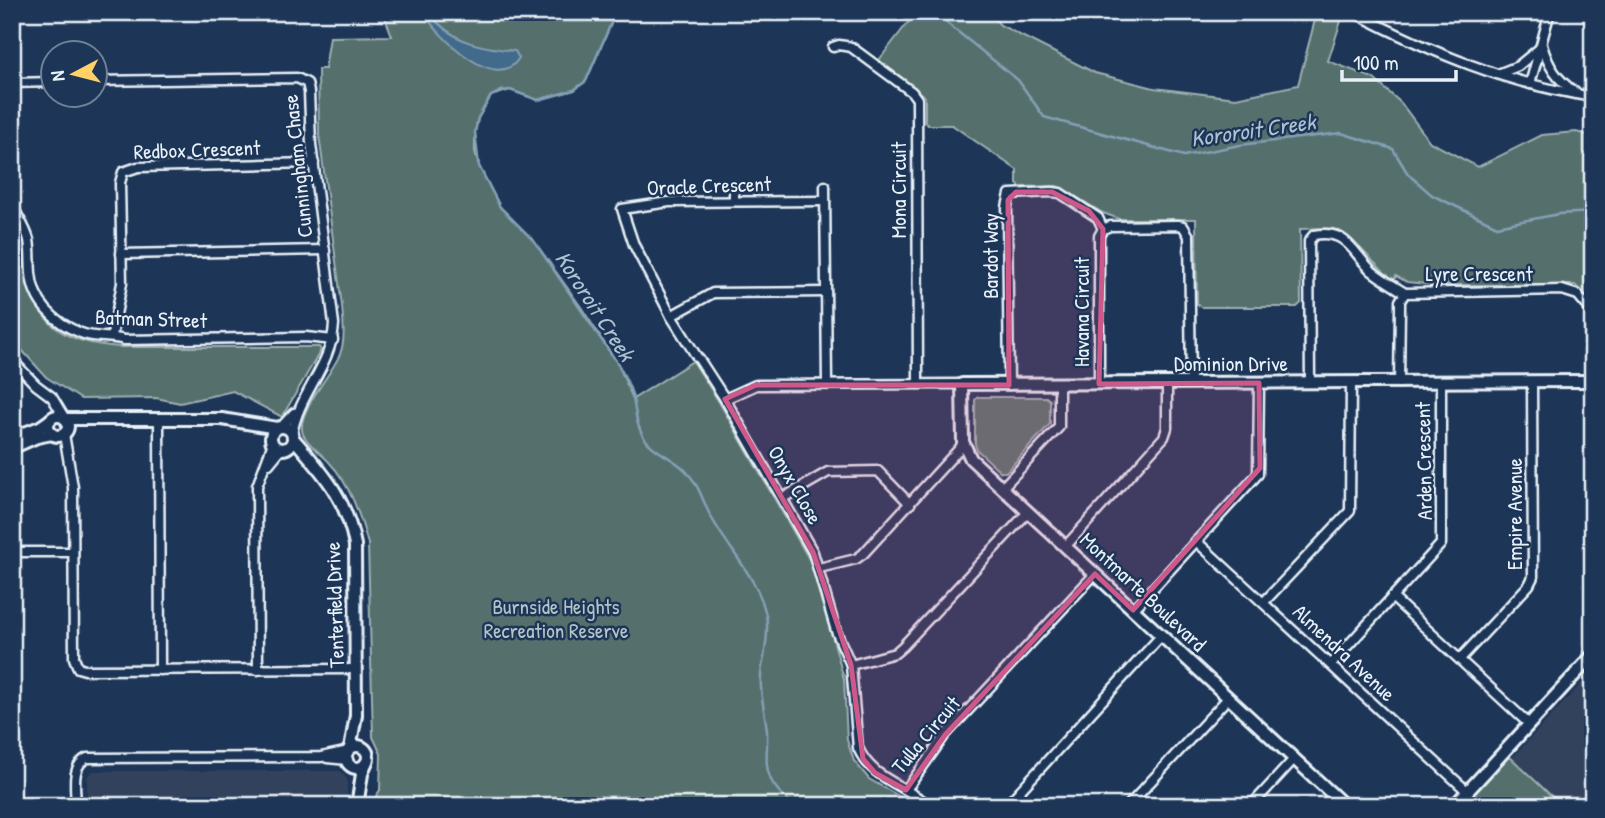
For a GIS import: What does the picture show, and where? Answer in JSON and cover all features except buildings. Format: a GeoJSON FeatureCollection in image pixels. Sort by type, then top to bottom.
{"type":"FeatureCollection","features":[{"type":"Feature","properties":{"kind":"street"},"geometry":{"type":"LineString","coordinates":[[1353,12],[1424,48],[1495,75],[1593,97]]}},
{"type":"Feature","properties":{"kind":"street"},"geometry":{"type":"LineString","coordinates":[[1530,84],[1550,12]]}},
{"type":"Feature","properties":{"kind":"street"},"geometry":{"type":"LineString","coordinates":[[1495,75],[1516,67],[1542,45]]}},
{"type":"Feature","properties":{"kind":"street"},"geometry":{"type":"LineString","coordinates":[[1542,45],[1548,65],[1555,75],[1579,95]]}},
{"type":"Feature","properties":{"kind":"street","name":"Mona Circuit"},"geometry":{"type":"LineString","coordinates":[[833,47],[851,47],[917,99],[918,384]]}},
{"type":"Feature","properties":{"kind":"street","name":"Cunningham Chase"},"geometry":{"type":"LineString","coordinates":[[108,81],[300,79],[307,83],[314,163],[333,306],[333,340],[326,360],[298,408],[279,427]]}},
{"type":"Feature","properties":{"kind":"street"},"geometry":{"type":"LineString","coordinates":[[12,83],[38,82]]}},
{"type":"Feature","properties":{"kind":"street","name":"Redbox Crescent"},"geometry":{"type":"LineString","coordinates":[[112,336],[121,289],[120,183],[126,170],[138,167],[314,163]]}},
{"type":"Feature","properties":{"kind":"street"},"geometry":{"type":"LineString","coordinates":[[825,186],[827,384]]}},
{"type":"Feature","properties":{"kind":"street"},"geometry":{"type":"LineString","coordinates":[[734,187],[734,201]]}},
{"type":"Feature","properties":{"kind":"street","name":"Bardot Way"},"geometry":{"type":"LineString","coordinates":[[1009,384],[1007,207],[1010,194],[1060,193],[1098,218],[1103,229]]}},
{"type":"Feature","properties":{"kind":"street","name":"Oracle Crescent"},"geometry":{"type":"LineString","coordinates":[[698,358],[671,316],[634,245],[622,204],[825,201]]}},
{"type":"Feature","properties":{"kind":"street","name":"Batman Street"},"geometry":{"type":"LineString","coordinates":[[12,205],[28,238],[35,292],[48,312],[65,326],[83,334],[112,336],[124,340],[306,337],[333,340]]}},
{"type":"Feature","properties":{"kind":"street","name":"Havana Circuit"},"geometry":{"type":"LineString","coordinates":[[1100,384],[1099,236],[1103,229],[1110,226],[1178,225],[1186,230],[1189,236],[1191,383]]}},
{"type":"Feature","properties":{"kind":"street"},"geometry":{"type":"LineString","coordinates":[[1310,382],[1309,241],[1314,235],[1332,234],[1347,241],[1373,271],[1405,293]]}},
{"type":"Feature","properties":{"kind":"street"},"geometry":{"type":"LineString","coordinates":[[121,254],[325,250]]}},
{"type":"Feature","properties":{"kind":"street","name":"Lyre Crescent"},"geometry":{"type":"LineString","coordinates":[[1399,383],[1400,301],[1405,293],[1562,290],[1578,295],[1593,313]]}},
{"type":"Feature","properties":{"kind":"street"},"geometry":{"type":"LineString","coordinates":[[671,316],[713,293],[826,292]]}},
{"type":"Feature","properties":{"kind":"street","name":"Onyx Close"},"geometry":{"type":"LineString","coordinates":[[698,358],[725,399],[813,552],[840,638]]}},
{"type":"Feature","properties":{"kind":"street"},"geometry":{"type":"LineString","coordinates":[[12,360],[36,385],[47,392],[65,418],[69,426],[60,434]]}},
{"type":"Feature","properties":{"kind":"street","name":"Dominion Drive"},"geometry":{"type":"LineString","coordinates":[[725,399],[756,385],[1593,381]]}},
{"type":"Feature","properties":{"kind":"street"},"geometry":{"type":"LineString","coordinates":[[1264,602],[1350,511],[1351,382]]}},
{"type":"Feature","properties":{"kind":"street","name":"Arden Crescent"},"geometry":{"type":"LineString","coordinates":[[1331,664],[1439,547],[1442,540],[1441,382]]}},
{"type":"Feature","properties":{"kind":"street","name":"Empire Avenue"},"geometry":{"type":"LineString","coordinates":[[1460,659],[1529,585],[1533,577],[1532,382]]}},
{"type":"Feature","properties":{"kind":"street"},"geometry":{"type":"LineString","coordinates":[[1065,547],[1164,437],[1167,428],[1167,383]]}},
{"type":"Feature","properties":{"kind":"street"},"geometry":{"type":"LineString","coordinates":[[1133,610],[1258,474],[1259,383]]}},
{"type":"Feature","properties":{"kind":"street"},"geometry":{"type":"LineString","coordinates":[[819,568],[856,559],[863,554],[960,448],[963,442],[962,384]]}},
{"type":"Feature","properties":{"kind":"street"},"geometry":{"type":"LineString","coordinates":[[1002,488],[1059,428],[1059,384]]}},
{"type":"Feature","properties":{"kind":"street"},"geometry":{"type":"LineString","coordinates":[[47,392],[51,419],[48,426],[60,434],[70,465],[73,487],[74,658],[78,668],[356,669]]}},
{"type":"Feature","properties":{"kind":"street","name":"Cunningham Chase"},"geometry":{"type":"LineString","coordinates":[[293,436],[298,408]]}},
{"type":"Feature","properties":{"kind":"street"},"geometry":{"type":"LineString","coordinates":[[12,438],[40,427],[57,415],[65,418]]}},
{"type":"Feature","properties":{"kind":"street","name":"Tenterfield Drive"},"geometry":{"type":"LineString","coordinates":[[65,418],[222,419],[249,425],[279,427]]}},
{"type":"Feature","properties":{"kind":"street","name":"Tenterfield Drive"},"geometry":{"type":"LineString","coordinates":[[12,448],[37,437],[60,434],[95,419]]}},
{"type":"Feature","properties":{"kind":"street"},"geometry":{"type":"LineString","coordinates":[[159,419],[160,670]]}},
{"type":"Feature","properties":{"kind":"street","name":"Tenterfield Drive"},"geometry":{"type":"LineString","coordinates":[[249,425],[278,445],[296,451],[315,463]]}},
{"type":"Feature","properties":{"kind":"street"},"geometry":{"type":"LineString","coordinates":[[279,427],[290,430],[293,436],[290,444],[278,445],[272,433],[279,427]]}},
{"type":"Feature","properties":{"kind":"street","name":"Tenterfield Drive"},"geometry":{"type":"LineString","coordinates":[[293,436],[338,495],[352,532],[356,558],[356,715],[349,756],[357,806]]}},
{"type":"Feature","properties":{"kind":"street","name":"Montmarte Boulevard"},"geometry":{"type":"LineString","coordinates":[[963,442],[971,459],[1345,806]]}},
{"type":"Feature","properties":{"kind":"street"},"geometry":{"type":"LineString","coordinates":[[258,670],[257,490],[261,475],[278,445]]}},
{"type":"Feature","properties":{"kind":"street"},"geometry":{"type":"LineString","coordinates":[[783,498],[828,472],[878,471],[910,504]]}},
{"type":"Feature","properties":{"kind":"street"},"geometry":{"type":"LineString","coordinates":[[851,665],[895,653],[1028,512]]}},
{"type":"Feature","properties":{"kind":"street","name":"Almendra Avenue"},"geometry":{"type":"LineString","coordinates":[[1196,541],[1468,792]]}},
{"type":"Feature","properties":{"kind":"street"},"geometry":{"type":"LineString","coordinates":[[12,552],[73,552]]}},
{"type":"Feature","properties":{"kind":"street","name":"Tulla Circuit"},"geometry":{"type":"LineString","coordinates":[[840,638],[851,665],[858,748],[875,773],[906,790],[945,735],[1095,574]]}},
{"type":"Feature","properties":{"kind":"street"},"geometry":{"type":"LineString","coordinates":[[1392,597],[1529,724]]}},
{"type":"Feature","properties":{"kind":"street"},"geometry":{"type":"LineString","coordinates":[[1006,806],[1161,636]]}},
{"type":"Feature","properties":{"kind":"street"},"geometry":{"type":"LineString","coordinates":[[1454,806],[1593,655]]}},
{"type":"Feature","properties":{"kind":"street"},"geometry":{"type":"LineString","coordinates":[[1128,806],[1227,698]]}},
{"type":"Feature","properties":{"kind":"street","name":"Tenterfield Drive"},"geometry":{"type":"LineString","coordinates":[[356,715],[364,749]]}},
{"type":"Feature","properties":{"kind":"street"},"geometry":{"type":"LineString","coordinates":[[356,746],[364,749],[368,756],[366,763],[358,767],[349,756],[356,746]]}},
{"type":"Feature","properties":{"kind":"street"},"geometry":{"type":"LineString","coordinates":[[76,806],[76,768],[87,758],[349,756]]}},
{"type":"Feature","properties":{"kind":"street"},"geometry":{"type":"LineString","coordinates":[[1251,806],[1294,759]]}},
{"type":"Feature","properties":{"kind":"street","name":"Tenterfield Drive"},"geometry":{"type":"LineString","coordinates":[[357,806],[366,763]]}},
{"type":"Feature","properties":{"kind":"street"},"geometry":{"type":"LineString","coordinates":[[906,790],[931,806]]}},
{"type":"Feature","properties":{"kind":"highlighted area"},"geometry":{"type":"Polygon","coordinates":[[[1016,192],[1052,192],[1089,211],[1103,229],[1099,384],[1259,383],[1260,468],[1133,610],[1095,574],[945,735],[906,790],[875,773],[863,759],[851,665],[813,552],[725,399],[756,385],[1009,385],[1008,200],[1016,192]]]}},
{"type":"Feature","properties":{"kind":"shaded area"},"geometry":{"type":"Polygon","coordinates":[[[423,12],[428,12],[447,31],[467,42],[515,51],[519,58],[509,68],[496,70],[482,66],[453,46],[423,12]]]}},
{"type":"Feature","properties":{"kind":"shaded area"},"geometry":{"type":"Polygon","coordinates":[[[1593,671],[1593,806],[1562,806],[1512,758],[1593,671]]]}},
{"type":"Feature","properties":{"kind":"shaded area"},"geometry":{"type":"Polygon","coordinates":[[[93,771],[340,771],[347,779],[347,806],[87,806],[87,777],[93,771]]]}},
{"type":"Feature","properties":{"kind":"green space","name":"Burnside Heights Recreation Reserve"},"geometry":{"type":"Polygon","coordinates":[[[383,12],[619,12],[613,19],[586,81],[574,90],[538,100],[510,90],[491,96],[478,118],[475,132],[475,151],[479,166],[500,207],[534,241],[581,307],[618,364],[633,399],[693,361],[813,566],[844,679],[847,740],[854,761],[869,779],[916,806],[370,806],[380,790],[381,754],[373,737],[368,544],[358,511],[343,480],[309,443],[303,434],[302,422],[340,354],[344,336],[319,135],[318,69],[325,69],[330,37],[392,36],[383,12]]]}},
{"type":"Feature","properties":{"kind":"green space"},"geometry":{"type":"Polygon","coordinates":[[[916,12],[989,12],[1000,25],[1095,73],[1154,88],[1236,98],[1298,85],[1317,12],[1329,12],[1342,18],[1328,61],[1373,78],[1401,103],[1430,142],[1478,167],[1542,135],[1576,132],[1593,136],[1593,303],[1575,285],[1434,285],[1407,282],[1396,276],[1394,280],[1349,237],[1334,229],[1322,228],[1300,229],[1301,303],[1297,307],[1201,307],[1197,304],[1196,219],[1119,219],[1103,213],[1057,186],[1020,187],[1017,184],[1017,170],[952,125],[928,125],[925,122],[925,97],[879,60],[916,12]]]}},
{"type":"Feature","properties":{"kind":"green space"},"geometry":{"type":"Polygon","coordinates":[[[12,212],[23,233],[32,284],[42,313],[50,323],[70,337],[94,344],[120,347],[319,347],[321,350],[282,417],[233,391],[180,403],[156,398],[81,399],[46,377],[12,339],[12,212]]]}},
{"type":"Feature","properties":{"kind":"green space"},"geometry":{"type":"Polygon","coordinates":[[[978,397],[1046,397],[1050,400],[1050,424],[1006,472],[1001,472],[977,450],[975,400],[978,397]]]}},
{"type":"Feature","properties":{"kind":"green space"},"geometry":{"type":"Polygon","coordinates":[[[1508,755],[1562,806],[1463,806],[1508,755]]]}},
{"type":"Feature","properties":{"kind":"waterway","name":"Kororoit Creek"},"geometry":{"type":"LineString","coordinates":[[619,12],[613,19],[586,81],[574,90],[538,100],[510,90],[491,96],[478,118],[475,132],[479,166],[500,207],[534,241],[618,364],[631,390],[638,424],[645,439],[690,476],[716,526],[756,588],[767,621],[761,683],[767,731],[767,767],[775,786],[795,806]]}},
{"type":"Feature","properties":{"kind":"waterway","name":"Kororoit Creek"},"geometry":{"type":"LineString","coordinates":[[933,12],[1018,80],[1044,117],[1184,156],[1240,145],[1341,133],[1393,149],[1408,174],[1432,195],[1497,226],[1559,214],[1593,212]]}}]}
